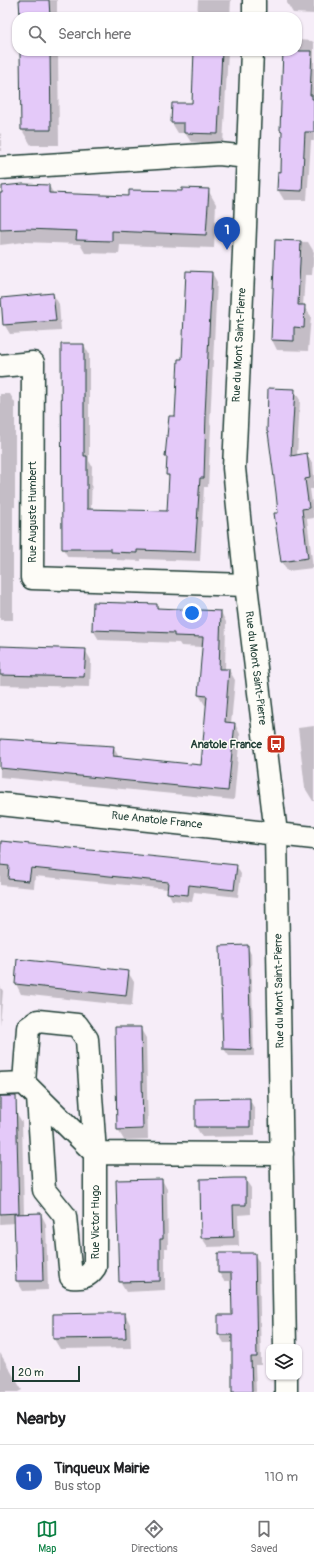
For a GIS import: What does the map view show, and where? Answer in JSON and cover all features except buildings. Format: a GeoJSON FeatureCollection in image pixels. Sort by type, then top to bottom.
{"type":"FeatureCollection","features":[{"type":"Feature","properties":{"kind":"street"},"geometry":{"type":"LineString","coordinates":[[254,0],[254,12]]}},
{"type":"Feature","properties":{"kind":"street","name":"Rue du Mont Saint-Pierre"},"geometry":{"type":"LineString","coordinates":[[252,56],[234,468],[246,585],[276,833],[285,1344]]}},
{"type":"Feature","properties":{"kind":"street"},"geometry":{"type":"LineString","coordinates":[[0,168],[218,154],[248,157]]}},
{"type":"Feature","properties":{"kind":"street","name":"Rue Auguste Humbert"},"geometry":{"type":"LineString","coordinates":[[0,366],[33,363],[32,578],[246,585]]}},
{"type":"Feature","properties":{"kind":"street","name":"Rue Anatole France"},"geometry":{"type":"LineString","coordinates":[[0,804],[314,838]]}},
{"type":"Feature","properties":{"kind":"street","name":"Rue Victor Hugo"},"geometry":{"type":"LineString","coordinates":[[38,1021],[77,1025],[87,1039],[95,1153],[96,1267],[90,1275],[83,1278],[71,1277],[65,1216],[44,1190],[31,1090],[28,1028],[38,1021]]}},
{"type":"Feature","properties":{"kind":"street"},"geometry":{"type":"LineString","coordinates":[[0,1084],[31,1090],[95,1153],[282,1154]]}},
{"type":"Feature","properties":{"kind":"street"},"geometry":{"type":"LineString","coordinates":[[286,1380],[286,1392]]}},
{"type":"Feature","properties":{"kind":"place","name":"Tinqueux Mairie"},"geometry":{"type":"Point","coordinates":[227,250]}},
{"type":"Feature","properties":{"kind":"place","name":"Anatole France"},"geometry":{"type":"Point","coordinates":[276,744]}}]}
